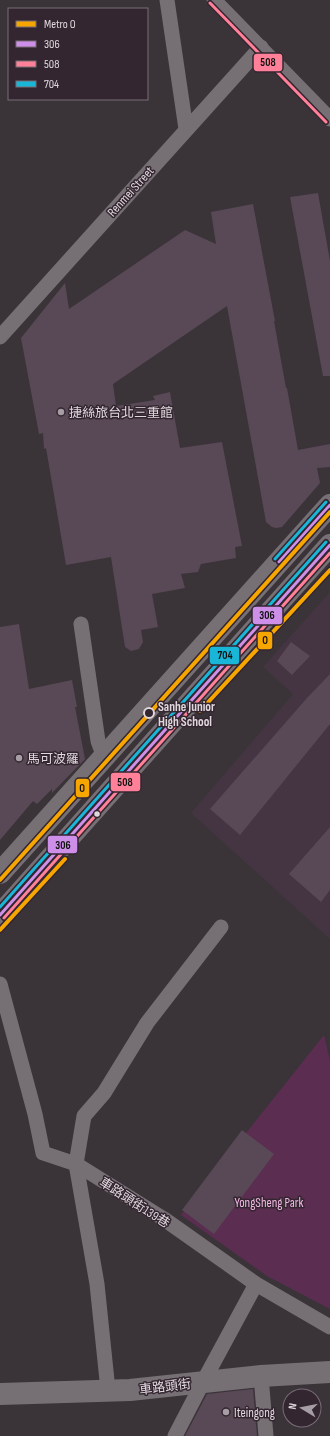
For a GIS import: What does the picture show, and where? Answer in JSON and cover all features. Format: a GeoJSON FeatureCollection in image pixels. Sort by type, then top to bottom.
{"type":"FeatureCollection","features":[{"type":"Feature","properties":{"kind":"main road"},"geometry":{"type":"LineString","coordinates":[[0,873],[330,505]]}},
{"type":"Feature","properties":{"kind":"main road"},"geometry":{"type":"LineString","coordinates":[[0,915],[330,545]]}},
{"type":"Feature","properties":{"kind":"main road","name":"車路頭街"},"geometry":{"type":"LineString","coordinates":[[0,1394],[130,1390],[261,1376],[330,1372]]}},
{"type":"Feature","properties":{"kind":"street"},"geometry":{"type":"LineString","coordinates":[[167,0],[186,129]]}},
{"type":"Feature","properties":{"kind":"street"},"geometry":{"type":"LineString","coordinates":[[214,0],[330,119]]}},
{"type":"Feature","properties":{"kind":"street","name":"Renmei Street"},"geometry":{"type":"LineString","coordinates":[[0,337],[261,47]]}},
{"type":"Feature","properties":{"kind":"street"},"geometry":{"type":"LineString","coordinates":[[81,624],[98,741],[104,757]]}},
{"type":"Feature","properties":{"kind":"street"},"geometry":{"type":"LineString","coordinates":[[108,1390],[97,1284],[76,1164],[84,1116],[104,1093],[147,1023],[221,927]]}},
{"type":"Feature","properties":{"kind":"street","name":"車路頭街139巷"},"geometry":{"type":"LineString","coordinates":[[0,984],[35,1114],[43,1154],[76,1164],[164,1220],[256,1284],[330,1327]]}},
{"type":"Feature","properties":{"kind":"street"},"geometry":{"type":"LineString","coordinates":[[175,1436],[202,1382],[256,1284]]}},
{"type":"Feature","properties":{"kind":"street"},"geometry":{"type":"LineString","coordinates":[[261,1376],[266,1436]]}},
{"type":"Feature","properties":{"kind":"shaded area","name":"Sanhe Junior High School"},"geometry":{"type":"Polygon","coordinates":[[[330,592],[330,939],[191,813],[293,694],[263,667],[330,592]]]}},
{"type":"Feature","properties":{"kind":"green space","name":"YongSheng Park"},"geometry":{"type":"Polygon","coordinates":[[[324,1035],[330,1061],[330,1309],[267,1276],[181,1215],[324,1035]]]}},
{"type":"Feature","properties":{"kind":"building"},"geometry":{"type":"Polygon","coordinates":[[[318,193],[330,261],[330,376],[323,376],[290,197],[318,193]]]}},
{"type":"Feature","properties":{"kind":"building"},"geometry":{"type":"Polygon","coordinates":[[[253,204],[298,450],[330,444],[330,467],[317,468],[320,483],[282,527],[272,527],[266,522],[227,306],[113,384],[116,406],[155,400],[153,396],[170,392],[180,448],[222,442],[242,546],[235,547],[236,558],[201,564],[198,572],[181,574],[185,588],[152,594],[158,627],[141,630],[143,642],[139,649],[131,651],[125,647],[111,557],[66,565],[46,448],[44,449],[43,433],[39,434],[21,338],[65,283],[69,309],[185,230],[216,244],[211,212],[253,204]]]}},
{"type":"Feature","properties":{"kind":"building"},"geometry":{"type":"Polygon","coordinates":[[[19,624],[29,689],[72,680],[77,707],[75,707],[85,759],[52,793],[52,789],[37,804],[33,801],[0,840],[0,627],[19,624]]]}},
{"type":"Feature","properties":{"kind":"building"},"geometry":{"type":"Polygon","coordinates":[[[291,642],[310,656],[292,675],[277,661],[291,642]]]}},
{"type":"Feature","properties":{"kind":"building"},"geometry":{"type":"Polygon","coordinates":[[[330,674],[330,724],[240,835],[210,809],[307,698],[330,674]]]}},
{"type":"Feature","properties":{"kind":"building"},"geometry":{"type":"Polygon","coordinates":[[[330,827],[330,890],[321,902],[289,874],[330,827]]]}},
{"type":"Feature","properties":{"kind":"building"},"geometry":{"type":"Polygon","coordinates":[[[242,1130],[274,1154],[214,1234],[182,1210],[242,1130]]]}},
{"type":"Feature","properties":{"kind":"building","name":"Iteingong"},"geometry":{"type":"Polygon","coordinates":[[[253,1389],[257,1436],[185,1436],[207,1394],[253,1389]]]}},
{"type":"Feature","properties":{"kind":"metro line","name":"O"},"geometry":{"type":"LineString","coordinates":[[0,880],[330,512]]}},
{"type":"Feature","properties":{"kind":"metro line","name":"O"},"geometry":{"type":"LineString","coordinates":[[200,711],[330,570]]}},
{"type":"Feature","properties":{"kind":"metro line","name":"O"},"geometry":{"type":"LineString","coordinates":[[0,930],[65,859]]}},
{"type":"Feature","properties":{"kind":"transit line","name":"508"},"geometry":{"type":"LineString","coordinates":[[210,3],[326,122]]}},
{"type":"Feature","properties":{"kind":"transit line","name":"704"},"geometry":{"type":"LineString","coordinates":[[275,559],[326,502]]}},
{"type":"Feature","properties":{"kind":"transit line","name":"306"},"geometry":{"type":"LineString","coordinates":[[279,562],[330,505]]}},
{"type":"Feature","properties":{"kind":"transit line","name":"508"},"geometry":{"type":"LineString","coordinates":[[283,565],[330,512]]}},
{"type":"Feature","properties":{"kind":"transit line","name":"704"},"geometry":{"type":"LineString","coordinates":[[0,907],[326,542]]}},
{"type":"Feature","properties":{"kind":"transit line","name":"306"},"geometry":{"type":"LineString","coordinates":[[0,915],[330,545]]}},
{"type":"Feature","properties":{"kind":"transit line","name":"508"},"geometry":{"type":"LineString","coordinates":[[4,918],[330,553]]}},
{"type":"Feature","properties":{"kind":"place","name":"捷絲旅台北三重館"},"geometry":{"type":"Point","coordinates":[61,412]}},
{"type":"Feature","properties":{"kind":"place","name":"Sanhe Junior High School"},"geometry":{"type":"Point","coordinates":[149,713]}},
{"type":"Feature","properties":{"kind":"place","name":"馬可波羅"},"geometry":{"type":"Point","coordinates":[19,758]}},
{"type":"Feature","properties":{"kind":"place","name":"Iteingong"},"geometry":{"type":"Point","coordinates":[226,1412]}}]}
